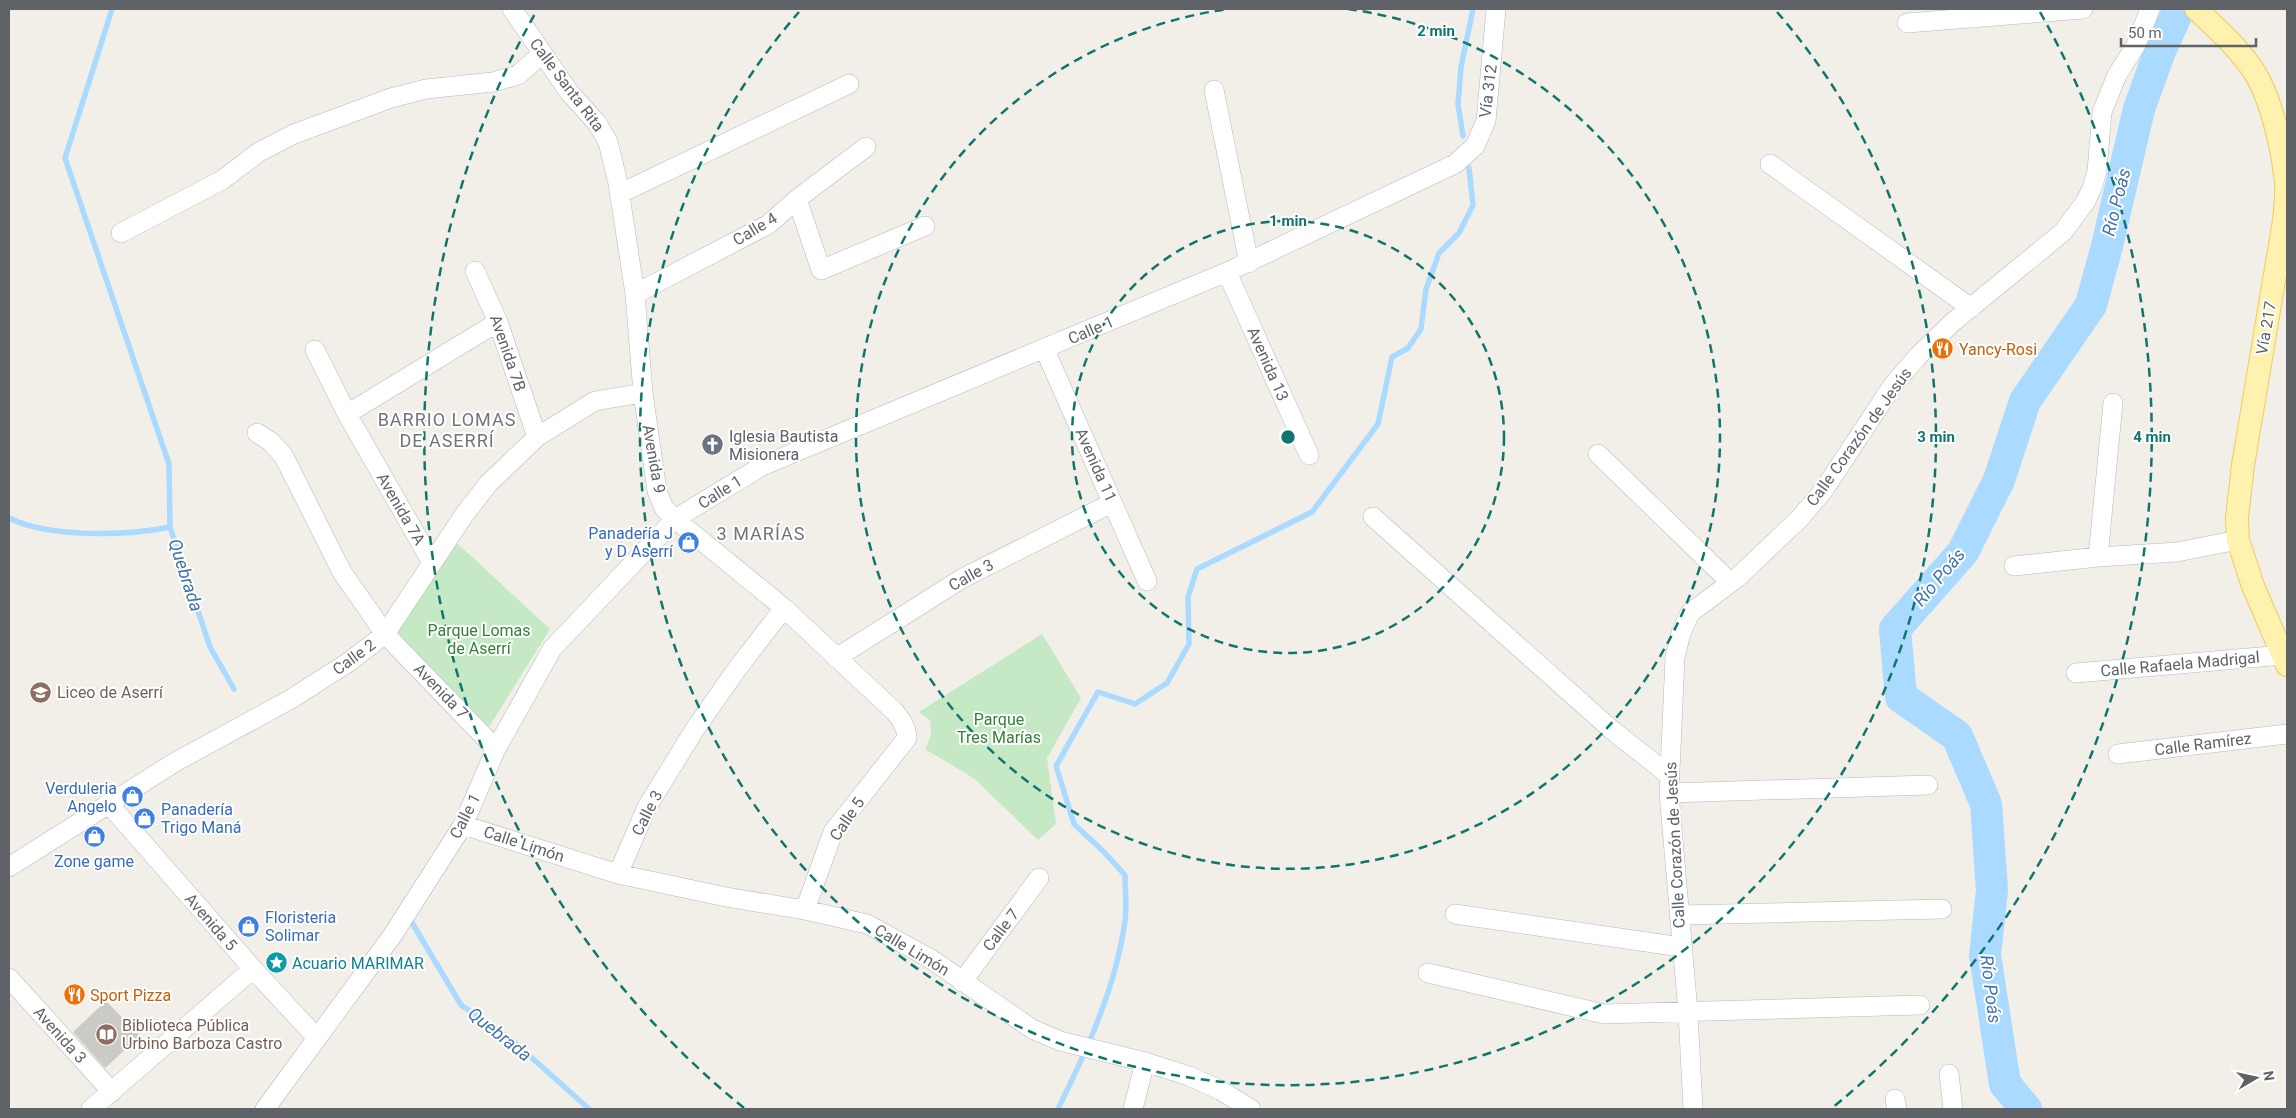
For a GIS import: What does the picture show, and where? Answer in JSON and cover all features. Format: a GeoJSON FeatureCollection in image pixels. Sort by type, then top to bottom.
{"type":"FeatureCollection","features":[{"type":"Feature","properties":{"kind":"main road","name":"Vía 217"},"geometry":{"type":"LineString","coordinates":[[2196,9],[2214,16],[2254,71],[2283,139],[2286,184],[2284,221],[2243,465],[2237,518],[2238,540],[2253,586],[2285,660]]}},
{"type":"Feature","properties":{"kind":"street","name":"Calle Santa Rita"},"geometry":{"type":"LineString","coordinates":[[512,9],[569,92],[597,123],[608,142],[620,194]]}},
{"type":"Feature","properties":{"kind":"street","name":"Vía 312"},"geometry":{"type":"LineString","coordinates":[[1455,164],[1475,146],[1486,121],[1496,9]]}},
{"type":"Feature","properties":{"kind":"street"},"geometry":{"type":"LineString","coordinates":[[1907,23],[2083,9]]}},
{"type":"Feature","properties":{"kind":"street","name":"Calle Corazón de Jesús"},"geometry":{"type":"LineString","coordinates":[[1694,1109],[1669,784],[1675,656],[1681,633],[1690,613],[1730,582],[1799,519],[1823,491],[1893,385],[1919,355],[1970,308],[2063,232],[2086,201],[2097,171],[2102,112],[2117,75],[2136,45],[2150,9]]}},
{"type":"Feature","properties":{"kind":"street"},"geometry":{"type":"LineString","coordinates":[[121,233],[222,180],[259,152],[294,134],[391,98],[426,89],[493,82],[518,75],[542,54]]}},
{"type":"Feature","properties":{"kind":"street"},"geometry":{"type":"LineString","coordinates":[[620,194],[849,84]]}},
{"type":"Feature","properties":{"kind":"street"},"geometry":{"type":"LineString","coordinates":[[1214,90],[1249,262]]}},
{"type":"Feature","properties":{"kind":"street","name":"Calle 4"},"geometry":{"type":"LineString","coordinates":[[634,294],[769,224],[797,200],[866,148]]}},
{"type":"Feature","properties":{"kind":"street","name":"Calle 1"},"geometry":{"type":"LineString","coordinates":[[265,1109],[392,936],[463,825],[496,749],[552,649],[675,519],[762,466],[1045,350],[1227,272],[1455,164]]}},
{"type":"Feature","properties":{"kind":"street"},"geometry":{"type":"LineString","coordinates":[[1770,164],[1970,308]]}},
{"type":"Feature","properties":{"kind":"street","name":"Avenida 9"},"geometry":{"type":"LineString","coordinates":[[620,194],[634,294],[643,393],[658,491],[664,508],[675,519],[741,570],[894,711],[903,722],[907,738]]}},
{"type":"Feature","properties":{"kind":"street"},"geometry":{"type":"LineString","coordinates":[[797,200],[821,270],[925,226]]}},
{"type":"Feature","properties":{"kind":"street","name":"Avenida 7B"},"geometry":{"type":"LineString","coordinates":[[476,271],[498,322],[536,437]]}},
{"type":"Feature","properties":{"kind":"street","name":"Avenida 13"},"geometry":{"type":"LineString","coordinates":[[1227,272],[1309,455]]}},
{"type":"Feature","properties":{"kind":"street"},"geometry":{"type":"LineString","coordinates":[[347,414],[498,322]]}},
{"type":"Feature","properties":{"kind":"street","name":"Avenida 7A"},"geometry":{"type":"LineString","coordinates":[[315,350],[347,414],[431,561]]}},
{"type":"Feature","properties":{"kind":"street","name":"Avenida 11"},"geometry":{"type":"LineString","coordinates":[[1045,350],[1147,581]]}},
{"type":"Feature","properties":{"kind":"street","name":"Calle 2"},"geometry":{"type":"LineString","coordinates":[[9,867],[177,761],[291,699],[349,662],[385,634],[431,561],[488,484],[536,437],[596,401],[643,393]]}},
{"type":"Feature","properties":{"kind":"street"},"geometry":{"type":"LineString","coordinates":[[2098,557],[2113,403]]}},
{"type":"Feature","properties":{"kind":"street","name":"Avenida 7"},"geometry":{"type":"LineString","coordinates":[[257,433],[271,442],[283,455],[342,572],[385,634],[496,749]]}},
{"type":"Feature","properties":{"kind":"street"},"geometry":{"type":"LineString","coordinates":[[1598,454],[1730,582]]}},
{"type":"Feature","properties":{"kind":"street","name":"Calle 3"},"geometry":{"type":"LineString","coordinates":[[836,658],[963,578],[1112,503]]}},
{"type":"Feature","properties":{"kind":"street"},"geometry":{"type":"LineString","coordinates":[[1373,517],[1612,730],[1669,784],[1928,785]]}},
{"type":"Feature","properties":{"kind":"street"},"geometry":{"type":"LineString","coordinates":[[2014,566],[2098,557],[2178,552],[2238,540]]}},
{"type":"Feature","properties":{"kind":"street","name":"Calle 3"},"geometry":{"type":"LineString","coordinates":[[618,874],[647,807],[696,729],[737,669],[784,608]]}},
{"type":"Feature","properties":{"kind":"street","name":"Calle Rafaela Madrigal"},"geometry":{"type":"LineString","coordinates":[[2076,673],[2285,660]]}},
{"type":"Feature","properties":{"kind":"street","name":"Calle Ramírez"},"geometry":{"type":"LineString","coordinates":[[2118,754],[2287,734]]}},
{"type":"Feature","properties":{"kind":"street","name":"Calle 5"},"geometry":{"type":"LineString","coordinates":[[805,910],[833,832],[907,738]]}},
{"type":"Feature","properties":{"kind":"street","name":"Avenida 5"},"geometry":{"type":"LineString","coordinates":[[108,803],[253,969],[317,1038]]}},
{"type":"Feature","properties":{"kind":"street","name":"Calle Limón"},"geometry":{"type":"LineString","coordinates":[[463,825],[618,874],[868,924],[931,959],[1032,1029],[1060,1041],[1144,1062],[1189,1076],[1220,1090],[1251,1109]]}},
{"type":"Feature","properties":{"kind":"street","name":"Calle 7"},"geometry":{"type":"LineString","coordinates":[[962,982],[1040,878]]}},
{"type":"Feature","properties":{"kind":"street"},"geometry":{"type":"LineString","coordinates":[[1679,915],[1942,909]]}},
{"type":"Feature","properties":{"kind":"street"},"geometry":{"type":"LineString","coordinates":[[1455,914],[1681,947]]}},
{"type":"Feature","properties":{"kind":"street"},"geometry":{"type":"LineString","coordinates":[[91,1109],[253,969]]}},
{"type":"Feature","properties":{"kind":"street"},"geometry":{"type":"LineString","coordinates":[[1428,973],[1604,1014],[1920,1005]]}},
{"type":"Feature","properties":{"kind":"street","name":"Avenida 3"},"geometry":{"type":"LineString","coordinates":[[9,978],[112,1092]]}},
{"type":"Feature","properties":{"kind":"street"},"geometry":{"type":"LineString","coordinates":[[1133,1109],[1144,1062]]}},
{"type":"Feature","properties":{"kind":"street"},"geometry":{"type":"LineString","coordinates":[[1949,1074],[1953,1109]]}},
{"type":"Feature","properties":{"kind":"green space","name":"Parque Lomas de Aserrí"},"geometry":{"type":"Polygon","coordinates":[[[457,543],[550,629],[489,727],[396,631],[457,543]]]}},
{"type":"Feature","properties":{"kind":"green space","name":"Parque Tres Marías"},"geometry":{"type":"Polygon","coordinates":[[[1042,634],[1081,698],[1047,758],[1056,824],[1038,840],[975,779],[925,749],[929,742],[930,720],[919,712],[1042,634]]]}},
{"type":"Feature","properties":{"kind":"building","name":"Biblioteca Pública Urbino Barboza Castro"},"geometry":{"type":"Polygon","coordinates":[[[106,1001],[140,1036],[105,1068],[73,1032],[106,1001]]]}},
{"type":"Feature","properties":{"kind":"waterway"},"geometry":{"type":"LineString","coordinates":[[112,9],[65,158],[169,464],[170,527]]}},
{"type":"Feature","properties":{"kind":"waterway"},"geometry":{"type":"LineString","coordinates":[[1463,136],[1458,104],[1461,67],[1473,9]]}},
{"type":"Feature","properties":{"kind":"waterway","name":"Río Poás"},"geometry":{"type":"LineString","coordinates":[[2026,1109],[2005,1084],[1985,955],[1992,890],[1986,804],[1957,736],[1901,697],[1895,629],[1963,552],[1999,480],[2025,401],[2091,305],[2107,246],[2139,109],[2160,51],[2179,9]]}},
{"type":"Feature","properties":{"kind":"waterway"},"geometry":{"type":"LineString","coordinates":[[1058,1109],[1090,1041],[1115,970],[1121,946],[1126,904],[1125,875],[1074,824],[1056,766],[1098,692],[1135,704],[1167,683],[1189,644],[1188,597],[1197,569],[1312,512],[1378,424],[1392,357],[1408,348],[1421,329],[1426,289],[1439,253],[1459,233],[1473,205],[1469,168]]}},
{"type":"Feature","properties":{"kind":"waterway","name":"Quebrada"},"geometry":{"type":"LineString","coordinates":[[9,518],[45,529],[66,532],[132,532],[170,527],[210,647],[234,689]]}},
{"type":"Feature","properties":{"kind":"waterway","name":"Quebrada"},"geometry":{"type":"LineString","coordinates":[[411,921],[461,1005],[512,1040],[589,1109]]}},
{"type":"Feature","properties":{"kind":"place","name":"Yancy-Rosi"},"geometry":{"type":"Point","coordinates":[1943,349]}},
{"type":"Feature","properties":{"kind":"place","name":"Iglesia Bautista Misionera"},"geometry":{"type":"Point","coordinates":[713,445]}},
{"type":"Feature","properties":{"kind":"place","name":"Panadería J y D Aserrí"},"geometry":{"type":"Point","coordinates":[689,542]}},
{"type":"Feature","properties":{"kind":"place","name":"Liceo de Aserrí"},"geometry":{"type":"Point","coordinates":[41,692]}},
{"type":"Feature","properties":{"kind":"place","name":"Verduleria Angelo"},"geometry":{"type":"Point","coordinates":[133,797]}},
{"type":"Feature","properties":{"kind":"place","name":"Panadería Trigo Maná"},"geometry":{"type":"Point","coordinates":[145,818]}},
{"type":"Feature","properties":{"kind":"place","name":"Zone game"},"geometry":{"type":"Point","coordinates":[94,837]}},
{"type":"Feature","properties":{"kind":"place","name":"Floristeria Solimar"},"geometry":{"type":"Point","coordinates":[249,926]}},
{"type":"Feature","properties":{"kind":"place","name":"Acuario MARIMAR"},"geometry":{"type":"Point","coordinates":[276,963]}},
{"type":"Feature","properties":{"kind":"place","name":"Sport Pizza"},"geometry":{"type":"Point","coordinates":[74,995]}},
{"type":"Feature","properties":{"kind":"place","name":"Biblioteca Pública Urbino Barboza Castro"},"geometry":{"type":"Point","coordinates":[106,1034]}},
{"type":"Feature","properties":{"kind":"district","name":"BARRIO LOMAS DE ASERRÍ"},"geometry":{"type":"Point","coordinates":[447,429]}},
{"type":"Feature","properties":{"kind":"district","name":"3 MARÍAS"},"geometry":{"type":"Point","coordinates":[761,533]}}]}
